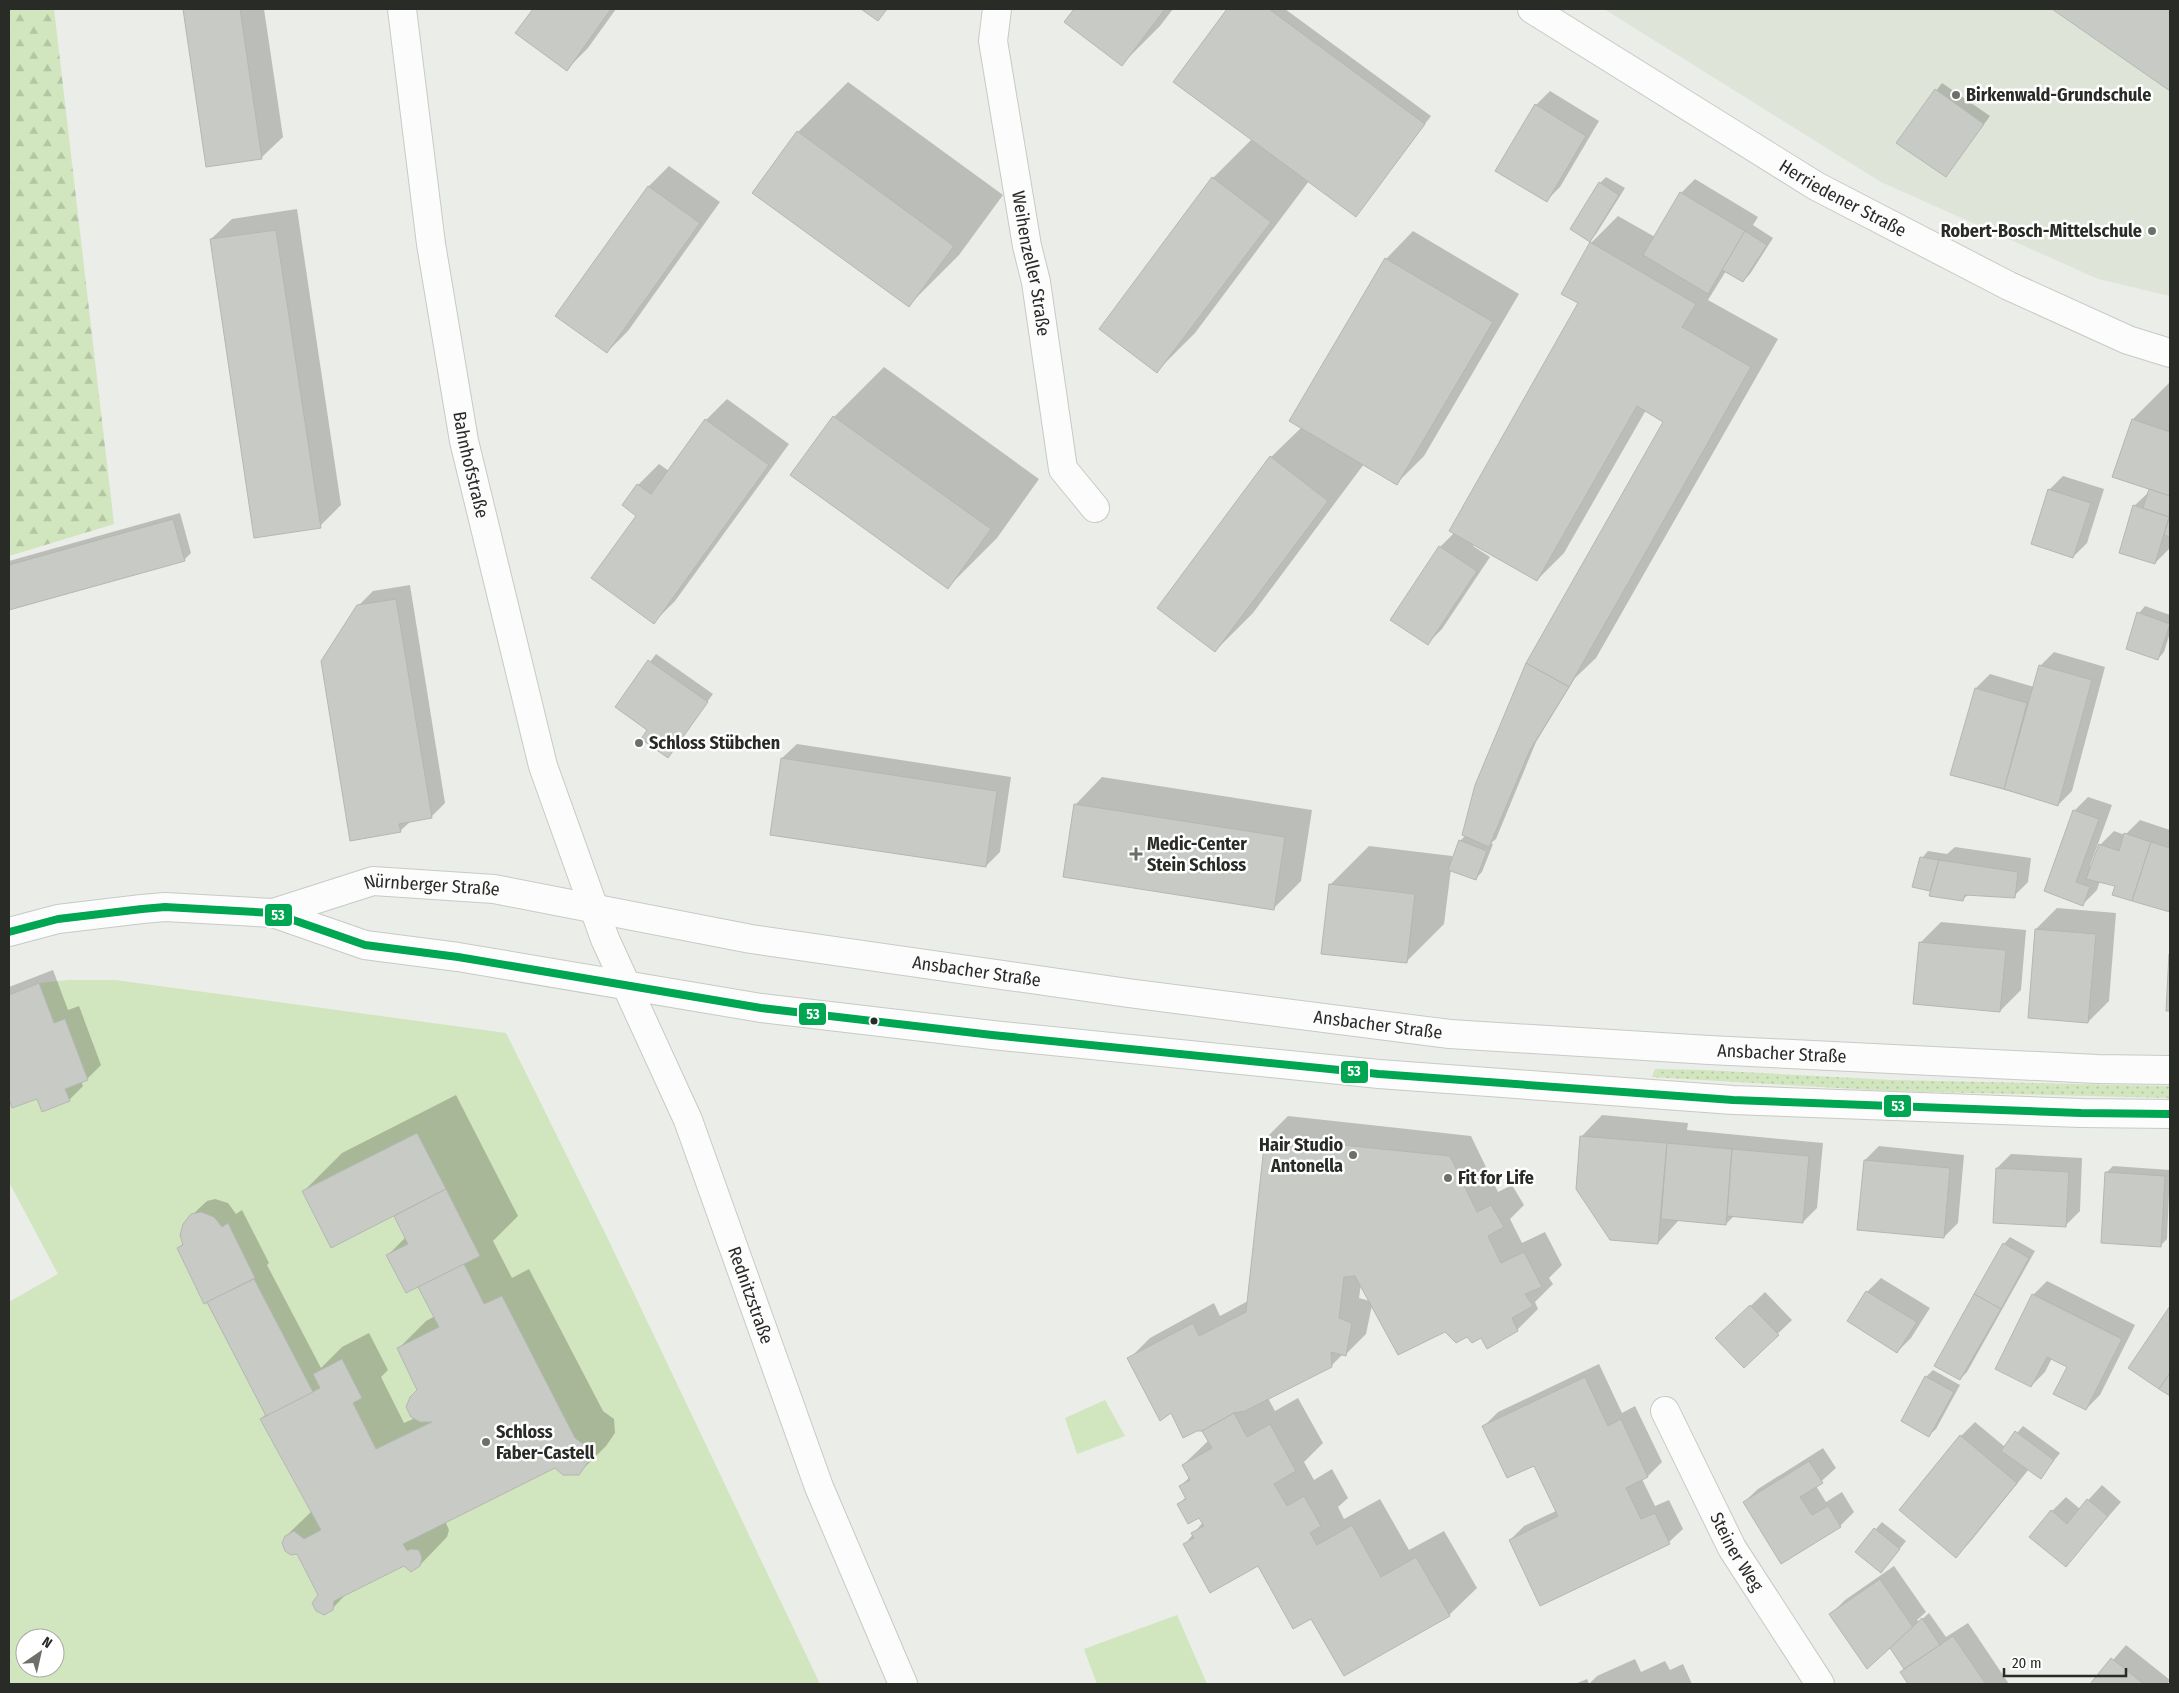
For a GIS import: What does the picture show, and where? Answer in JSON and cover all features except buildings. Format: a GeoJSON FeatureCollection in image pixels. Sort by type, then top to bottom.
{"type":"FeatureCollection","features":[{"type":"Feature","properties":{"kind":"main road","name":"Bahnhofstraße"},"geometry":{"type":"LineString","coordinates":[[402,9],[432,244],[466,450],[542,766],[595,908]]}},
{"type":"Feature","properties":{"kind":"main road","name":"Weihenzeller Straße"},"geometry":{"type":"LineString","coordinates":[[997,9],[993,41],[1027,246],[1036,282],[1064,469],[1094,508]]}},
{"type":"Feature","properties":{"kind":"main road","name":"Herriedener Straße"},"geometry":{"type":"LineString","coordinates":[[1532,9],[1816,186],[2009,286],[2128,340],[2170,353]]}},
{"type":"Feature","properties":{"kind":"main road","name":"Nürnberger Straße"},"geometry":{"type":"LineString","coordinates":[[273,913],[372,881],[494,889],[595,908]]}},
{"type":"Feature","properties":{"kind":"main road","name":"Nürnberger Straße"},"geometry":{"type":"LineString","coordinates":[[9,932],[58,919],[142,909],[165,908],[273,913],[365,945],[458,957],[624,984]]}},
{"type":"Feature","properties":{"kind":"main road","name":"Rednitzstraße"},"geometry":{"type":"LineString","coordinates":[[595,908],[605,939],[624,984],[688,1120],[819,1487],[903,1684]]}},
{"type":"Feature","properties":{"kind":"main road","name":"Ansbacher Straße"},"geometry":{"type":"LineString","coordinates":[[595,908],[751,939],[1128,994],[1450,1034],[1719,1051],[2097,1069],[2170,1070]]}},
{"type":"Feature","properties":{"kind":"main road"},"geometry":{"type":"LineString","coordinates":[[624,984],[761,1008],[992,1035],[1418,1077],[1733,1100],[2071,1113],[2170,1114]]}},
{"type":"Feature","properties":{"kind":"main road","name":"Steiner Weg"},"geometry":{"type":"LineString","coordinates":[[1665,1411],[1732,1548],[1820,1684]]}},
{"type":"Feature","properties":{"kind":"shaded area","name":"Birkenwald-Grundschule"},"geometry":{"type":"Polygon","coordinates":[[[1604,9],[2170,9],[2170,296],[2098,279],[1881,182],[1604,9]]]}},
{"type":"Feature","properties":{"kind":"green space"},"geometry":{"type":"Polygon","coordinates":[[[9,9],[54,9],[114,524],[9,556],[9,9]]]}},
{"type":"Feature","properties":{"kind":"green space"},"geometry":{"type":"Polygon","coordinates":[[[68,980],[115,980],[506,1033],[606,1235],[820,1684],[9,1684],[9,1302],[58,1274],[9,1182],[9,1099],[13,1108],[37,1099],[42,1112],[70,1101],[65,1089],[88,1080],[65,1019],[54,1023],[39,983],[68,980]]]}},
{"type":"Feature","properties":{"kind":"green space"},"geometry":{"type":"Polygon","coordinates":[[[1655,1069],[1890,1080],[2170,1086],[2170,1098],[1890,1091],[1652,1077],[1655,1069]]]}},
{"type":"Feature","properties":{"kind":"green space"},"geometry":{"type":"Polygon","coordinates":[[[1105,1400],[1125,1436],[1077,1454],[1065,1418],[1105,1400]]]}},
{"type":"Feature","properties":{"kind":"green space"},"geometry":{"type":"Polygon","coordinates":[[[1177,1615],[1207,1684],[1097,1684],[1084,1649],[1177,1615]]]}},
{"type":"Feature","properties":{"kind":"transit line","name":"53"},"geometry":{"type":"LineString","coordinates":[[9,932],[58,919],[165,907],[273,913],[365,945],[458,957],[761,1008],[992,1035],[1379,1074],[1733,1100],[2081,1113],[2170,1114]]}},
{"type":"Feature","properties":{"kind":"place","name":"Birkenwald-Grundschule"},"geometry":{"type":"Point","coordinates":[1956,95]}},
{"type":"Feature","properties":{"kind":"place","name":"Robert-Bosch-Mittelschule"},"geometry":{"type":"Point","coordinates":[2152,231]}},
{"type":"Feature","properties":{"kind":"place","name":"Schloss Stübchen"},"geometry":{"type":"Point","coordinates":[639,743]}},
{"type":"Feature","properties":{"kind":"place","name":"Medic-Center Stein Schloss"},"geometry":{"type":"Point","coordinates":[1136,854]}},
{"type":"Feature","properties":{"kind":"place","name":"Hair Studio Antonella"},"geometry":{"type":"Point","coordinates":[1353,1155]}},
{"type":"Feature","properties":{"kind":"place","name":"Fit for Life"},"geometry":{"type":"Point","coordinates":[1448,1178]}},
{"type":"Feature","properties":{"kind":"place","name":"Schloss Faber-Castell"},"geometry":{"type":"Point","coordinates":[486,1442]}}]}
